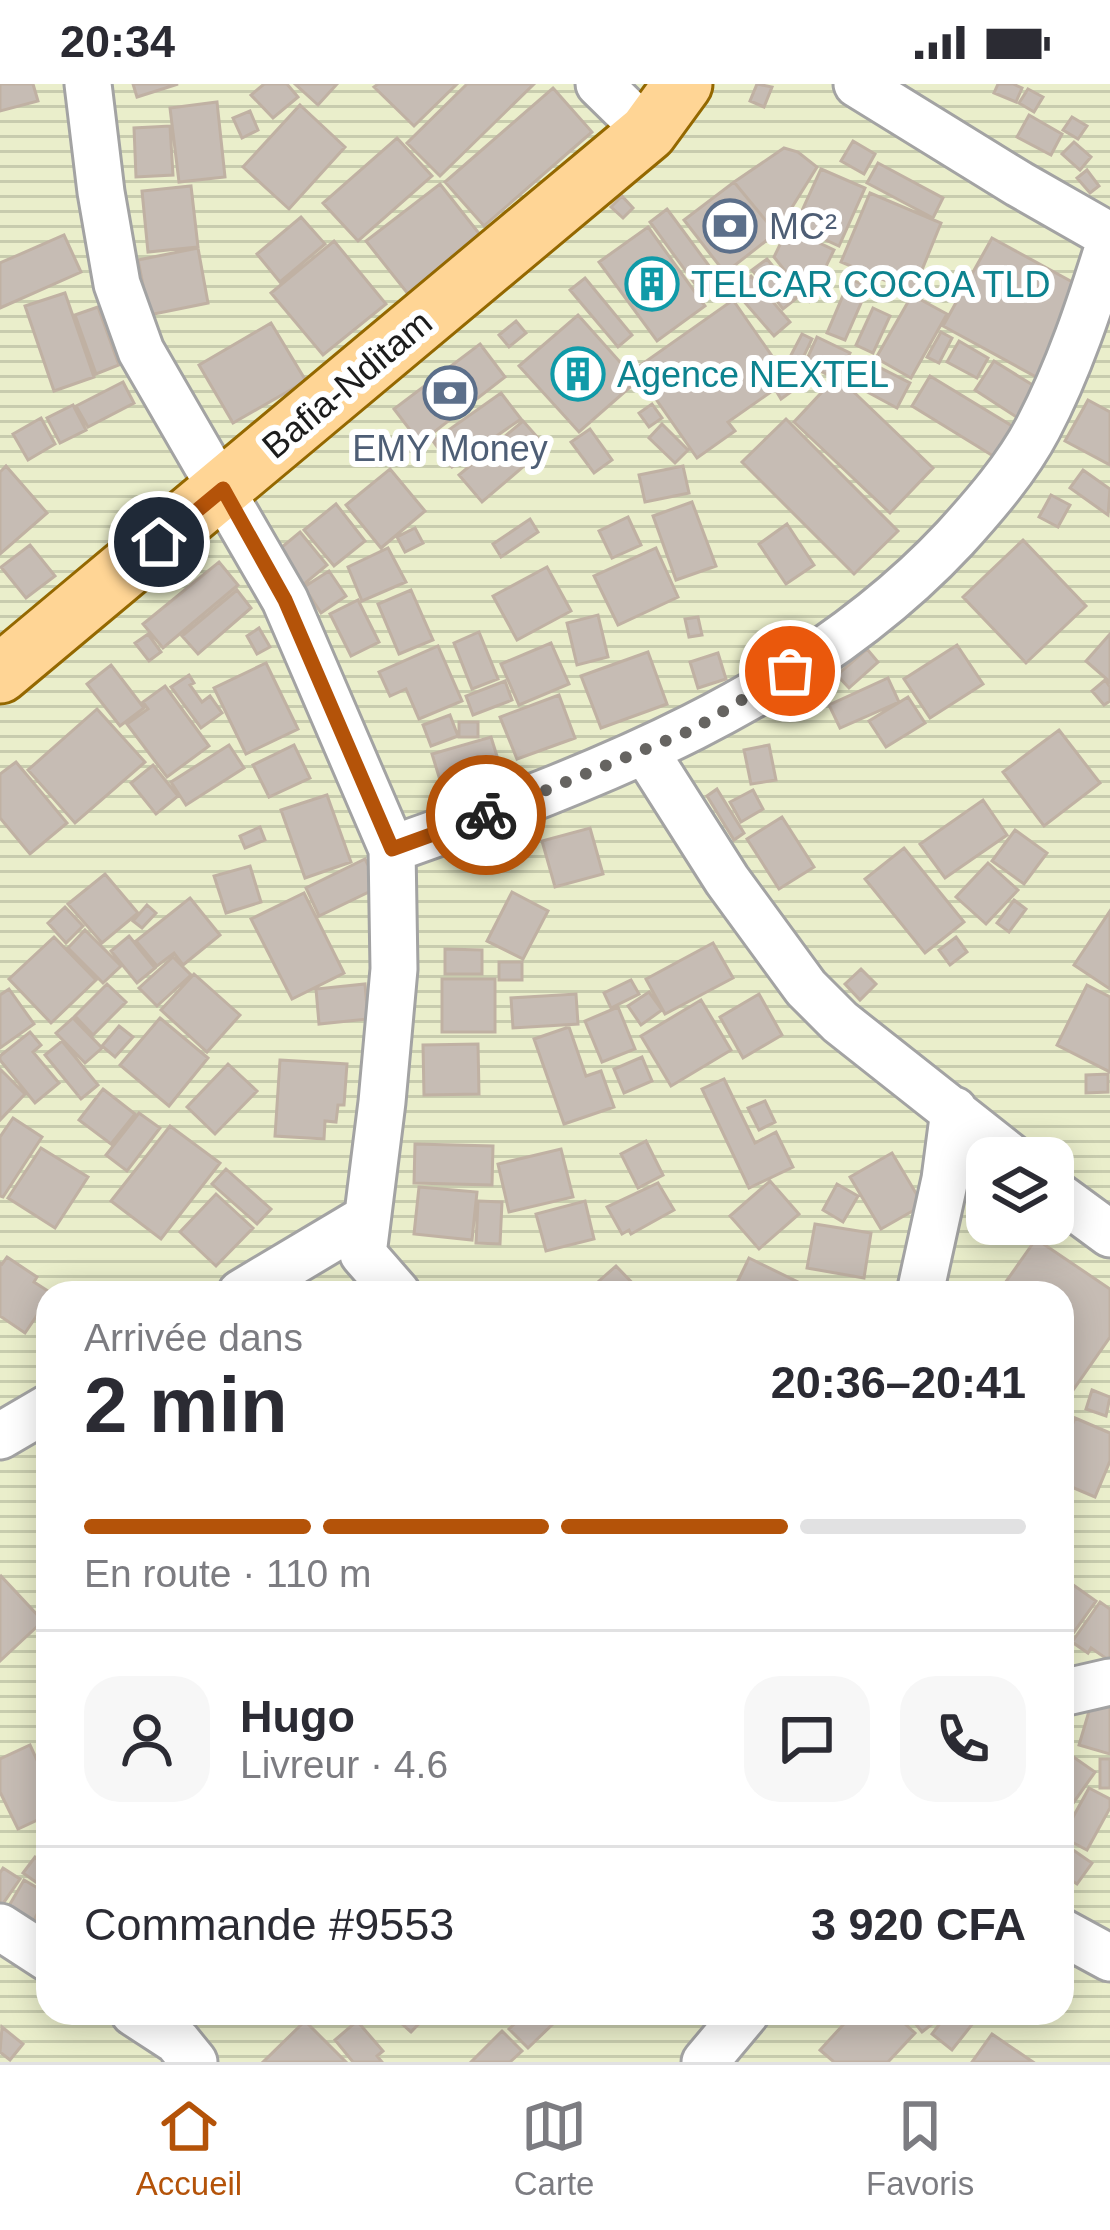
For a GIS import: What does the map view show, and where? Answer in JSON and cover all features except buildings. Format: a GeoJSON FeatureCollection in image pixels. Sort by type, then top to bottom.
{"type":"FeatureCollection","features":[{"type":"Feature","properties":{"kind":"main road","name":"Bafia-Nditam"},"geometry":{"type":"LineString","coordinates":[[0,674],[648,132],[683,84]]}},
{"type":"Feature","properties":{"kind":"street"},"geometry":{"type":"LineString","coordinates":[[88,84],[116,284],[141,351],[285,600],[392,849],[394,969],[362,1255]]}},
{"type":"Feature","properties":{"kind":"street"},"geometry":{"type":"LineString","coordinates":[[599,84],[648,132]]}},
{"type":"Feature","properties":{"kind":"street"},"geometry":{"type":"LineString","coordinates":[[392,849],[692,730],[822,652],[914,581],[986,504],[1036,431],[1082,330],[1110,238],[857,84]]}},
{"type":"Feature","properties":{"kind":"street"},"geometry":{"type":"LineString","coordinates":[[645,751],[727,880],[806,988],[840,1022],[987,1137]]}},
{"type":"Feature","properties":{"kind":"street"},"geometry":{"type":"LineString","coordinates":[[923,1281],[954,1110]]}},
{"type":"Feature","properties":{"kind":"street"},"geometry":{"type":"LineString","coordinates":[[1074,1207],[1110,1234]]}},
{"type":"Feature","properties":{"kind":"street"},"geometry":{"type":"LineString","coordinates":[[279,1281],[362,1255]]}},
{"type":"Feature","properties":{"kind":"street"},"geometry":{"type":"LineString","coordinates":[[362,1255],[386,1281]]}},
{"type":"Feature","properties":{"kind":"street"},"geometry":{"type":"LineString","coordinates":[[0,1436],[36,1415]]}},
{"type":"Feature","properties":{"kind":"street"},"geometry":{"type":"LineString","coordinates":[[1074,1691],[1110,1682]]}},
{"type":"Feature","properties":{"kind":"street"},"geometry":{"type":"LineString","coordinates":[[0,1927],[36,1950]]}},
{"type":"Feature","properties":{"kind":"street"},"geometry":{"type":"LineString","coordinates":[[1074,1938],[1110,1958]]}},
{"type":"Feature","properties":{"kind":"street"},"geometry":{"type":"LineString","coordinates":[[161,2025],[191,2038]]}},
{"type":"Feature","properties":{"kind":"street"},"geometry":{"type":"LineString","coordinates":[[705,2062],[736,2025]]}},
{"type":"Feature","properties":{"kind":"green space"},"geometry":{"type":"Polygon","coordinates":[[[0,84],[1110,84],[1110,2062],[0,2062],[0,84]]]}},
{"type":"Feature","properties":{"kind":"way so far"},"geometry":{"type":"LineString","coordinates":[[486,815],[692,730],[790,671]]}},
{"type":"Feature","properties":{"kind":"place","name":"MC²"},"geometry":{"type":"Point","coordinates":[730,226]}},
{"type":"Feature","properties":{"kind":"place","name":"TELCAR COCOA TLD"},"geometry":{"type":"Point","coordinates":[652,284]}},
{"type":"Feature","properties":{"kind":"place","name":"Agence NEXTEL"},"geometry":{"type":"Point","coordinates":[578,374]}},
{"type":"Feature","properties":{"kind":"place","name":"EMY Money"},"geometry":{"type":"Point","coordinates":[450,393]}},
{"type":"Feature","properties":{"kind":"route"},"geometry":{"type":"LineString","coordinates":[[159,542],[223,489],[285,600],[392,849],[486,815]]}}]}
